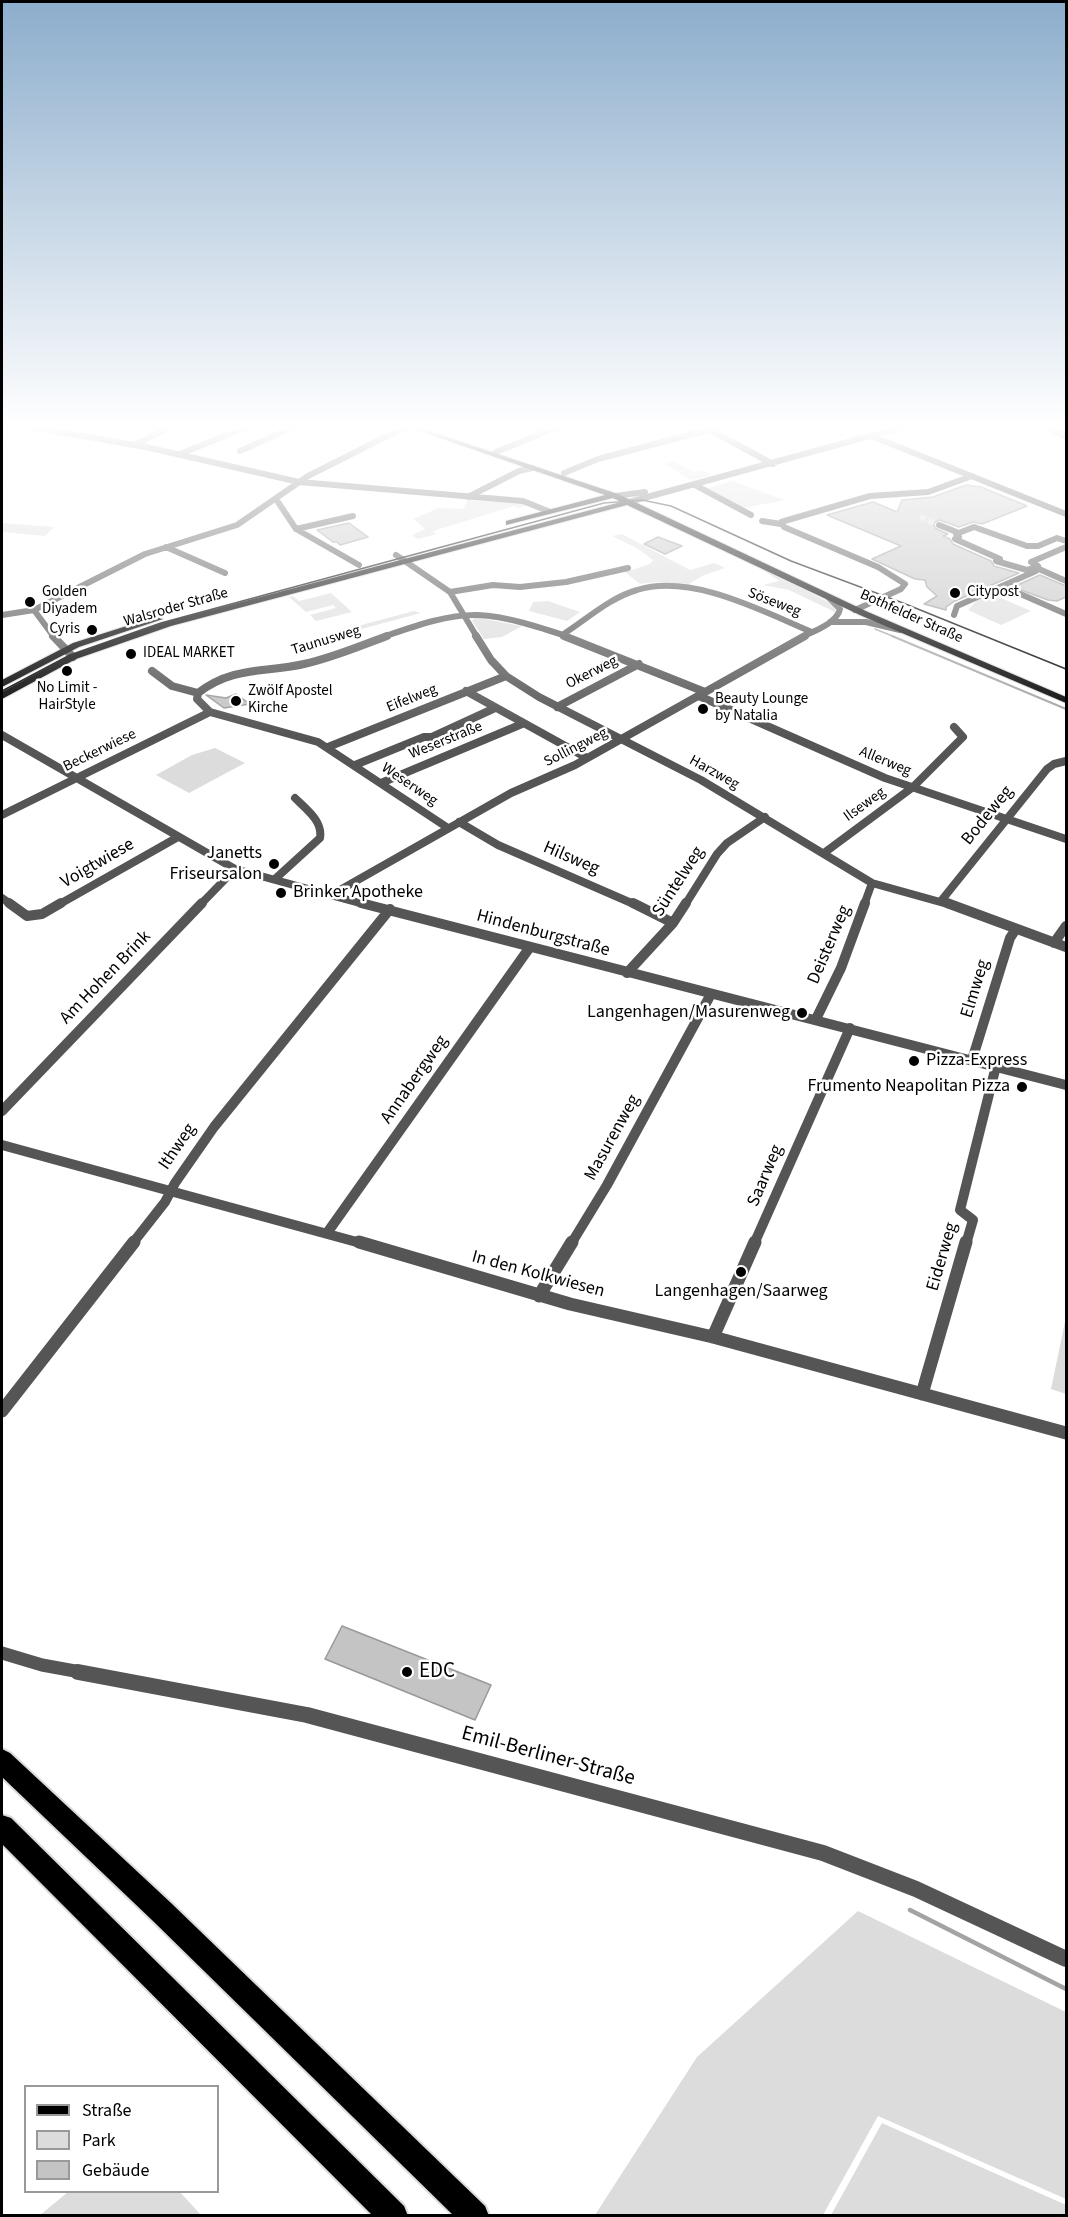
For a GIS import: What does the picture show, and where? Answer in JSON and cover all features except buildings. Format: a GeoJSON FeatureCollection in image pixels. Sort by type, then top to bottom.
{"type":"FeatureCollection","features":[{"type":"Feature","properties":{"kind":"highway"},"geometry":{"type":"LineString","coordinates":[[2,1761],[162,1912],[475,2216]]}},
{"type":"Feature","properties":{"kind":"highway"},"geometry":{"type":"LineString","coordinates":[[2,1827],[394,2216]]}},
{"type":"Feature","properties":{"kind":"main road","name":"Walsroder Straße"},"geometry":{"type":"LineString","coordinates":[[2,684],[64,651],[133,626],[489,529]]}},
{"type":"Feature","properties":{"kind":"main road","name":"Walsroder Straße"},"geometry":{"type":"LineString","coordinates":[[2,696],[73,657],[168,624],[516,529]]}},
{"type":"Feature","properties":{"kind":"main road","name":"Bothfelder Straße"},"geometry":{"type":"LineString","coordinates":[[691,529],[829,598],[859,607],[1066,691]]}},
{"type":"Feature","properties":{"kind":"main road","name":"Bothfelder Straße"},"geometry":{"type":"LineString","coordinates":[[702,529],[859,607],[900,630],[1066,700]]}},
{"type":"Feature","properties":{"kind":"street"},"geometry":{"type":"LineString","coordinates":[[2,615],[34,610],[111,570],[166,546],[227,529]]}},
{"type":"Feature","properties":{"kind":"street"},"geometry":{"type":"LineString","coordinates":[[297,529],[359,565]]}},
{"type":"Feature","properties":{"kind":"street"},"geometry":{"type":"LineString","coordinates":[[791,529],[893,574],[905,584],[901,589],[859,607]]}},
{"type":"Feature","properties":{"kind":"street"},"geometry":{"type":"LineString","coordinates":[[950,529],[959,533]]}},
{"type":"Feature","properties":{"kind":"street"},"geometry":{"type":"LineString","coordinates":[[967,529],[956,534],[959,537],[955,539],[1000,559],[996,561],[1027,570],[1038,568]]}},
{"type":"Feature","properties":{"kind":"street"},"geometry":{"type":"LineString","coordinates":[[983,529],[1027,546],[1038,546],[1057,538],[1066,541]]}},
{"type":"Feature","properties":{"kind":"street"},"geometry":{"type":"LineString","coordinates":[[166,546],[225,573]]}},
{"type":"Feature","properties":{"kind":"street"},"geometry":{"type":"LineString","coordinates":[[1066,547],[1031,562],[1038,568],[1066,581]]}},
{"type":"Feature","properties":{"kind":"street","name":"Harzweg"},"geometry":{"type":"LineString","coordinates":[[396,555],[450,592],[484,650],[506,676],[557,706],[701,780],[872,883],[941,900],[1066,947]]}},
{"type":"Feature","properties":{"kind":"street"},"geometry":{"type":"LineString","coordinates":[[450,592],[493,585],[520,587],[566,582],[628,568]]}},
{"type":"Feature","properties":{"kind":"street"},"geometry":{"type":"LineString","coordinates":[[954,615],[957,606],[1038,568]]}},
{"type":"Feature","properties":{"kind":"street","name":"Söseweg"},"geometry":{"type":"LineString","coordinates":[[562,635],[631,592],[646,587],[665,585],[706,591],[812,632]]}},
{"type":"Feature","properties":{"kind":"street"},"geometry":{"type":"LineString","coordinates":[[1016,592],[1066,614]]}},
{"type":"Feature","properties":{"kind":"street"},"geometry":{"type":"LineString","coordinates":[[829,598],[840,609],[839,614],[830,622]]}},
{"type":"Feature","properties":{"kind":"street"},"geometry":{"type":"LineString","coordinates":[[1056,609],[1066,604]]}},
{"type":"Feature","properties":{"kind":"street"},"geometry":{"type":"LineString","coordinates":[[34,610],[45,620],[64,651],[73,657]]}},
{"type":"Feature","properties":{"kind":"street","name":"Allerweg"},"geometry":{"type":"LineString","coordinates":[[465,617],[482,615],[562,635],[639,664],[885,778],[1066,839]]}},
{"type":"Feature","properties":{"kind":"street","name":"Taunusweg"},"geometry":{"type":"LineString","coordinates":[[198,693],[206,686],[243,671],[306,664],[404,631],[465,617]]}},
{"type":"Feature","properties":{"kind":"street","name":"Sollingweg"},"geometry":{"type":"LineString","coordinates":[[333,894],[511,793],[621,740],[830,622],[866,622],[900,630]]}},
{"type":"Feature","properties":{"kind":"street","name":"Okerweg"},"geometry":{"type":"LineString","coordinates":[[557,706],[639,664]]}},
{"type":"Feature","properties":{"kind":"street"},"geometry":{"type":"LineString","coordinates":[[152,671],[172,686],[198,693],[197,699],[200,704],[210,712]]}},
{"type":"Feature","properties":{"kind":"street","name":"Eifelweg"},"geometry":{"type":"LineString","coordinates":[[328,747],[506,676]]}},
{"type":"Feature","properties":{"kind":"street"},"geometry":{"type":"LineString","coordinates":[[466,691],[587,758]]}},
{"type":"Feature","properties":{"kind":"street","name":"Weserweg"},"geometry":{"type":"LineString","coordinates":[[355,765],[424,737],[432,737],[495,708]]}},
{"type":"Feature","properties":{"kind":"street","name":"Weserweg"},"geometry":{"type":"LineString","coordinates":[[210,712],[307,737],[328,747],[448,828]]}},
{"type":"Feature","properties":{"kind":"street","name":"Beckerwiese"},"geometry":{"type":"LineString","coordinates":[[2,815],[210,712]]}},
{"type":"Feature","properties":{"kind":"street","name":"Weserstraße"},"geometry":{"type":"LineString","coordinates":[[381,783],[522,724]]}},
{"type":"Feature","properties":{"kind":"street","name":"Ilseweg"},"geometry":{"type":"LineString","coordinates":[[824,853],[913,787],[963,737],[954,727]]}},
{"type":"Feature","properties":{"kind":"street","name":"Hindenburgstraße"},"geometry":{"type":"LineString","coordinates":[[2,735],[21,744],[35,755]]}},
{"type":"Feature","properties":{"kind":"street","name":"Hindenburgstraße"},"geometry":{"type":"LineString","coordinates":[[2,741],[35,755],[235,869],[627,973],[816,1019],[1066,1085]]}},
{"type":"Feature","properties":{"kind":"street","name":"Bodeweg"},"geometry":{"type":"LineString","coordinates":[[941,900],[1047,770],[1054,764],[1066,761]]}},
{"type":"Feature","properties":{"kind":"street"},"geometry":{"type":"LineString","coordinates":[[275,879],[320,838],[321,834],[315,817],[294,798]]}},
{"type":"Feature","properties":{"kind":"street","name":"Süntelweg"},"geometry":{"type":"LineString","coordinates":[[627,973],[673,923],[717,854],[727,843],[765,817]]}},
{"type":"Feature","properties":{"kind":"street","name":"Hilsweg"},"geometry":{"type":"LineString","coordinates":[[459,822],[498,845],[622,898],[673,923]]}},
{"type":"Feature","properties":{"kind":"street","name":"Voigtwiese"},"geometry":{"type":"LineString","coordinates":[[2,898],[27,916],[42,914],[178,837]]}},
{"type":"Feature","properties":{"kind":"street","name":"Am Hohen Brink"},"geometry":{"type":"LineString","coordinates":[[2,1111],[235,869]]}},
{"type":"Feature","properties":{"kind":"street","name":"Deisterweg"},"geometry":{"type":"LineString","coordinates":[[816,1019],[841,968],[872,883]]}},
{"type":"Feature","properties":{"kind":"street","name":"Ithweg"},"geometry":{"type":"LineString","coordinates":[[2,1411],[165,1202],[170,1191],[214,1127],[390,909]]}},
{"type":"Feature","properties":{"kind":"street"},"geometry":{"type":"LineString","coordinates":[[1054,943],[1066,926]]}},
{"type":"Feature","properties":{"kind":"street","name":"Elmweg"},"geometry":{"type":"LineString","coordinates":[[972,1060],[1010,938],[1016,929]]}},
{"type":"Feature","properties":{"kind":"street","name":"Annabergweg"},"geometry":{"type":"LineString","coordinates":[[327,1233],[530,947]]}},
{"type":"Feature","properties":{"kind":"street","name":"Masurenweg"},"geometry":{"type":"LineString","coordinates":[[539,1296],[607,1185],[711,994]]}},
{"type":"Feature","properties":{"kind":"street","name":"Saarweg"},"geometry":{"type":"LineString","coordinates":[[713,1336],[850,1028]]}},
{"type":"Feature","properties":{"kind":"street","name":"Eiderweg"},"geometry":{"type":"LineString","coordinates":[[922,1394],[973,1220],[960,1210],[996,1066]]}},
{"type":"Feature","properties":{"kind":"street","name":"In den Kolkwiesen"},"geometry":{"type":"LineString","coordinates":[[2,1145],[327,1233],[539,1296],[713,1336],[1066,1433]]}},
{"type":"Feature","properties":{"kind":"street","name":"Emil-Berliner-Straße"},"geometry":{"type":"LineString","coordinates":[[2,1653],[42,1665],[307,1715],[823,1854],[872,1869],[918,1888],[1066,1959]]}},
{"type":"Feature","properties":{"kind":"green space"},"geometry":{"type":"Polygon","coordinates":[[[2,529],[52,529],[45,536],[2,532],[2,529]]]}},
{"type":"Feature","properties":{"kind":"green space"},"geometry":{"type":"Polygon","coordinates":[[[424,529],[438,529],[433,532],[437,534],[418,539],[412,535],[424,529]]]}},
{"type":"Feature","properties":{"kind":"green space"},"geometry":{"type":"Polygon","coordinates":[[[622,534],[690,570],[714,563],[725,568],[704,575],[689,584],[656,582],[640,584],[625,572],[650,564],[653,560],[637,548],[612,536],[622,534]]]}},
{"type":"Feature","properties":{"kind":"green space"},"geometry":{"type":"Polygon","coordinates":[[[760,568],[832,604],[836,608],[835,612],[789,590],[763,585],[779,581],[760,568]]]}},
{"type":"Feature","properties":{"kind":"green space"},"geometry":{"type":"Polygon","coordinates":[[[331,593],[352,612],[316,621],[310,615],[336,608],[333,605],[306,612],[289,597],[293,596],[299,601],[331,593]]]}},
{"type":"Feature","properties":{"kind":"green space"},"geometry":{"type":"Polygon","coordinates":[[[992,594],[1031,611],[1001,625],[968,610],[976,601],[992,594]]]}},
{"type":"Feature","properties":{"kind":"green space"},"geometry":{"type":"Polygon","coordinates":[[[548,601],[580,612],[567,621],[529,611],[533,602],[548,601]]]}},
{"type":"Feature","properties":{"kind":"green space"},"geometry":{"type":"Polygon","coordinates":[[[414,611],[421,613],[339,635],[335,632],[414,611]]]}},
{"type":"Feature","properties":{"kind":"green space"},"geometry":{"type":"Polygon","coordinates":[[[474,618],[522,626],[502,637],[484,639],[472,621],[474,618]]]}},
{"type":"Feature","properties":{"kind":"green space"},"geometry":{"type":"Polygon","coordinates":[[[215,748],[245,763],[189,793],[156,775],[192,755],[215,748]]]}},
{"type":"Feature","properties":{"kind":"green space"},"geometry":{"type":"Polygon","coordinates":[[[1066,1317],[1066,1394],[1051,1389],[1066,1317]]]}},
{"type":"Feature","properties":{"kind":"green space"},"geometry":{"type":"Polygon","coordinates":[[[858,1911],[1066,2012],[1066,2199],[878,2116],[823,2215],[595,2215],[697,2057],[858,1911]]]}},
{"type":"Feature","properties":{"kind":"green space"},"geometry":{"type":"Polygon","coordinates":[[[882,2123],[1066,2205],[1066,2215],[831,2215],[882,2123]]]}},
{"type":"Feature","properties":{"kind":"green space"},"geometry":{"type":"Polygon","coordinates":[[[67,2193],[181,2193],[201,2215],[40,2215],[67,2193]]]}},
{"type":"Feature","properties":{"kind":"waterway"},"geometry":{"type":"LineString","coordinates":[[875,629],[895,637]]}},
{"type":"Feature","properties":{"kind":"waterway"},"geometry":{"type":"LineString","coordinates":[[892,636],[1066,709]]}},
{"type":"Feature","properties":{"kind":"waterway"},"geometry":{"type":"LineString","coordinates":[[910,1910],[1066,1989]]}},
{"type":"Feature","properties":{"kind":"tram line"},"geometry":{"type":"LineString","coordinates":[[2,691],[70,655],[161,623],[506,529]]}},
{"type":"Feature","properties":{"kind":"tram line"},"geometry":{"type":"LineString","coordinates":[[722,529],[791,561],[903,603],[1066,669]]}},
{"type":"Feature","properties":{"kind":"place","name":"Citypost"},"geometry":{"type":"Point","coordinates":[955,593]}},
{"type":"Feature","properties":{"kind":"place","name":"Golden Diyadem"},"geometry":{"type":"Point","coordinates":[30,602]}},
{"type":"Feature","properties":{"kind":"place","name":"Cyris"},"geometry":{"type":"Point","coordinates":[92,630]}},
{"type":"Feature","properties":{"kind":"place","name":"IDEAL MARKET"},"geometry":{"type":"Point","coordinates":[131,654]}},
{"type":"Feature","properties":{"kind":"place","name":"No Limit - HairStyle"},"geometry":{"type":"Point","coordinates":[67,671]}},
{"type":"Feature","properties":{"kind":"place","name":"Zwölf Apostel Kirche"},"geometry":{"type":"Point","coordinates":[236,701]}},
{"type":"Feature","properties":{"kind":"place","name":"Beauty Lounge by Natalia"},"geometry":{"type":"Point","coordinates":[703,709]}},
{"type":"Feature","properties":{"kind":"place","name":"Janetts Friseursalon"},"geometry":{"type":"Point","coordinates":[274,864]}},
{"type":"Feature","properties":{"kind":"place","name":"Brinker Apotheke"},"geometry":{"type":"Point","coordinates":[281,893]}},
{"type":"Feature","properties":{"kind":"place","name":"Langenhagen/Masurenweg"},"geometry":{"type":"Point","coordinates":[802,1013]}},
{"type":"Feature","properties":{"kind":"place","name":"Pizza-Express"},"geometry":{"type":"Point","coordinates":[914,1061]}},
{"type":"Feature","properties":{"kind":"place","name":"Frumento Neapolitan Pizza"},"geometry":{"type":"Point","coordinates":[1022,1087]}},
{"type":"Feature","properties":{"kind":"place","name":"Langenhagen/Saarweg"},"geometry":{"type":"Point","coordinates":[741,1272]}},
{"type":"Feature","properties":{"kind":"place","name":"EDC"},"geometry":{"type":"Point","coordinates":[407,1672]}}]}
